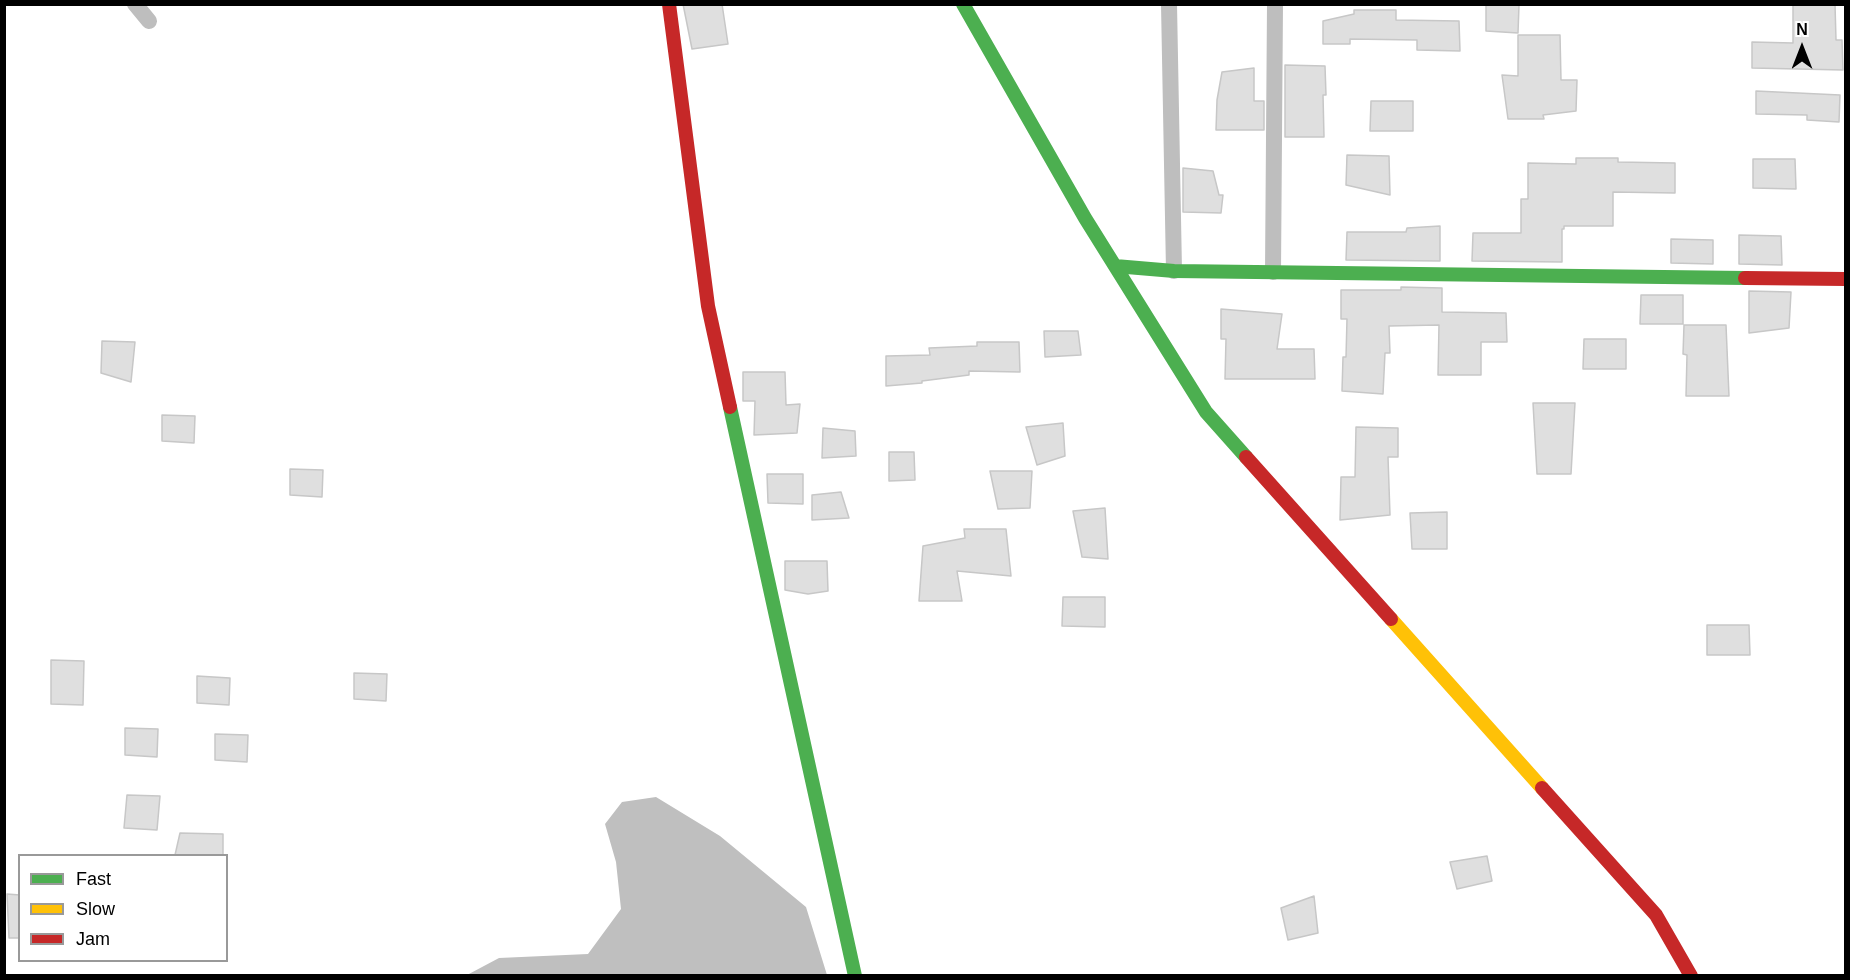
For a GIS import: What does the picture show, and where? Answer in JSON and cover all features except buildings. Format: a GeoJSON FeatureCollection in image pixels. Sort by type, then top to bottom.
{"type":"FeatureCollection","features":[{"type":"Feature","properties":{"kind":"street"},"geometry":{"type":"LineString","coordinates":[[135,4],[149,21]]}},
{"type":"Feature","properties":{"kind":"street"},"geometry":{"type":"LineString","coordinates":[[669,4],[708,306],[855,975]]}},
{"type":"Feature","properties":{"kind":"street"},"geometry":{"type":"LineString","coordinates":[[963,4],[1079,208],[1206,412],[1656,915],[1691,975]]}},
{"type":"Feature","properties":{"kind":"street"},"geometry":{"type":"LineString","coordinates":[[1169,4],[1174,271]]}},
{"type":"Feature","properties":{"kind":"street"},"geometry":{"type":"LineString","coordinates":[[1273,272],[1275,4]]}},
{"type":"Feature","properties":{"kind":"street"},"geometry":{"type":"LineString","coordinates":[[1115,267],[1174,271],[1845,279]]}},
{"type":"Feature","properties":{"kind":"shaded area"},"geometry":{"type":"Polygon","coordinates":[[[656,797],[720,836],[806,907],[827,975],[467,975],[499,958],[588,954],[621,909],[616,862],[605,824],[622,802],[656,797]]]}},
{"type":"Feature","properties":{"kind":"traffic: fast"},"geometry":{"type":"LineString","coordinates":[[963,4],[1085,218],[1206,412],[1246,457]]}},
{"type":"Feature","properties":{"kind":"traffic: fast"},"geometry":{"type":"LineString","coordinates":[[1115,266],[1174,271],[1745,278]]}},
{"type":"Feature","properties":{"kind":"traffic: fast"},"geometry":{"type":"LineString","coordinates":[[730,407],[855,976]]}},
{"type":"Feature","properties":{"kind":"traffic: slow"},"geometry":{"type":"LineString","coordinates":[[1391,619],[1542,788]]}},
{"type":"Feature","properties":{"kind":"traffic: jam"},"geometry":{"type":"LineString","coordinates":[[669,4],[708,306],[730,407]]}},
{"type":"Feature","properties":{"kind":"traffic: jam"},"geometry":{"type":"LineString","coordinates":[[1745,278],[1846,279]]}},
{"type":"Feature","properties":{"kind":"traffic: jam"},"geometry":{"type":"LineString","coordinates":[[1246,457],[1391,619]]}},
{"type":"Feature","properties":{"kind":"traffic: jam"},"geometry":{"type":"LineString","coordinates":[[1542,788],[1656,915],[1691,976]]}}]}
